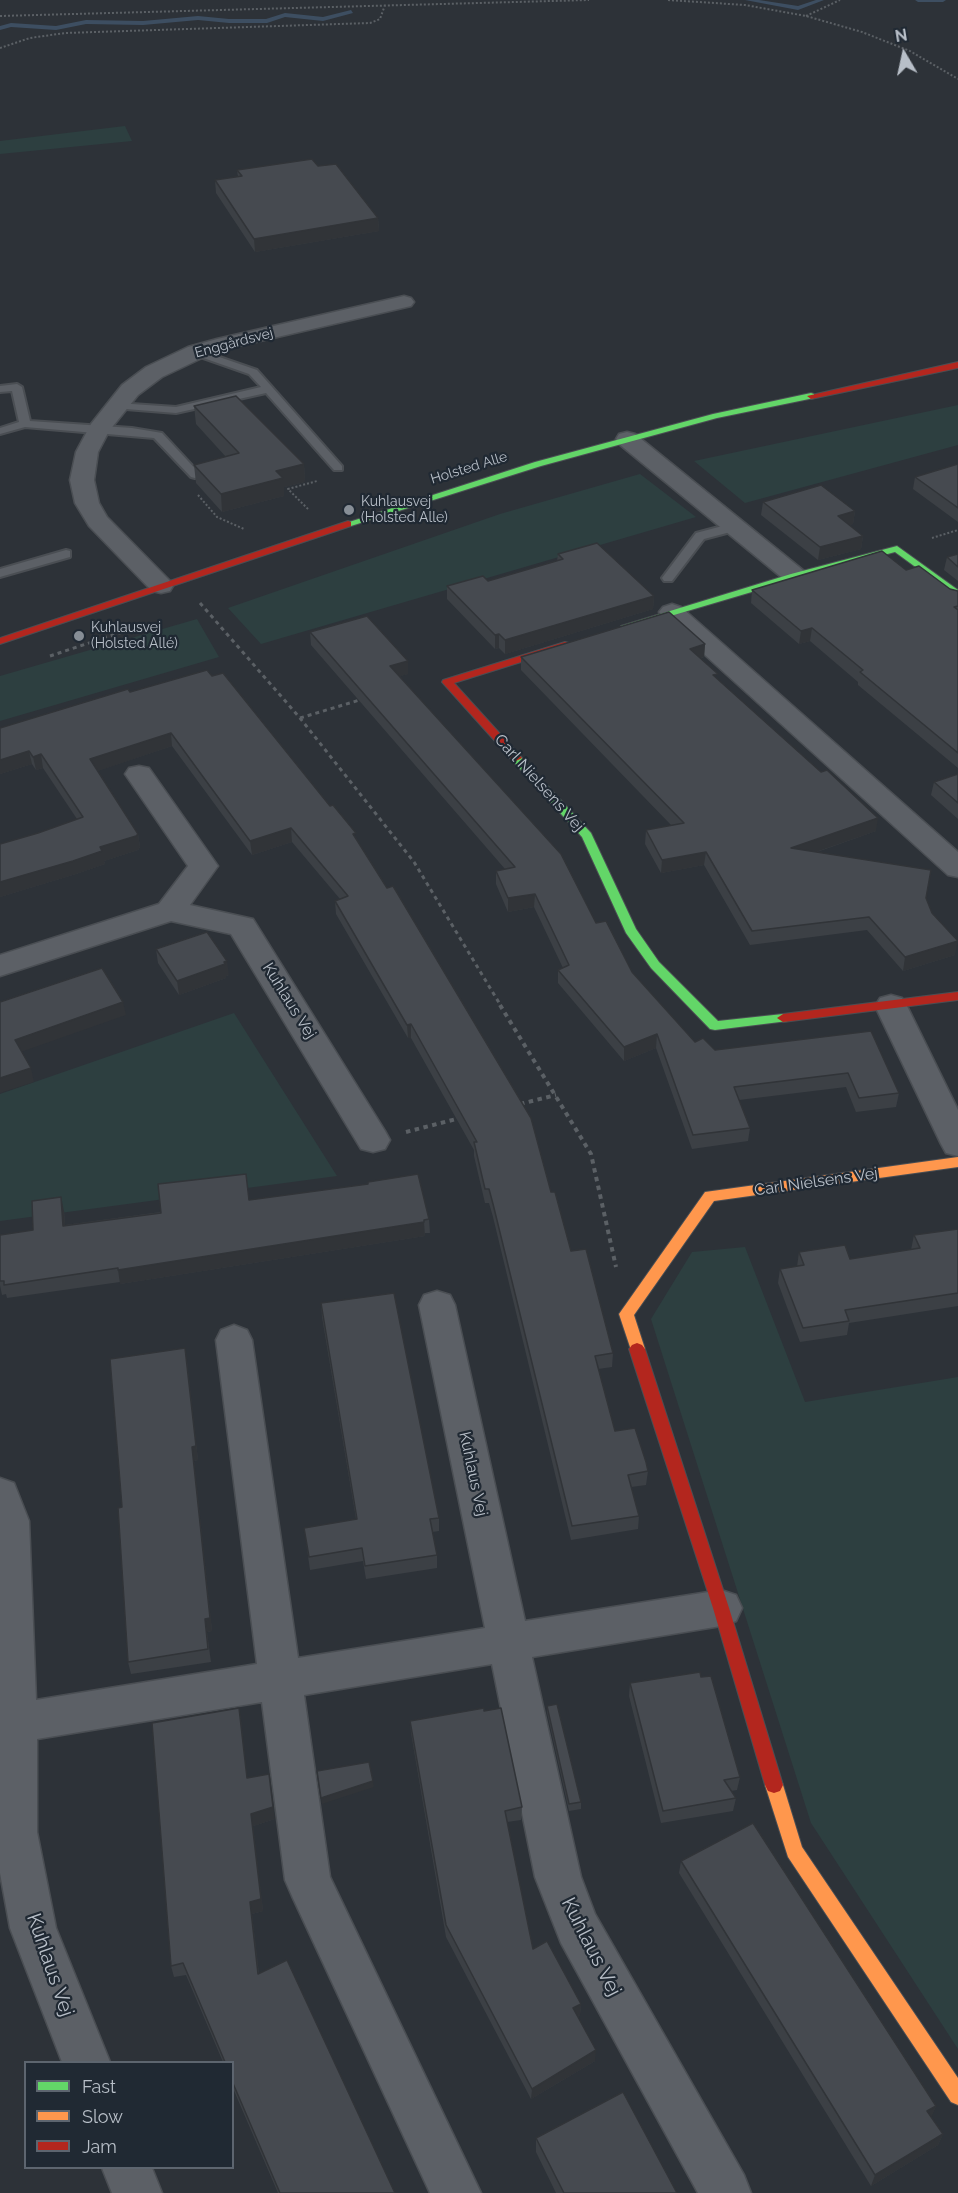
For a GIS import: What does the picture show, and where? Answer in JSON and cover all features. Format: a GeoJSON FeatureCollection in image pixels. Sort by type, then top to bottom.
{"type":"FeatureCollection","features":[{"type":"Feature","properties":{"kind":"street","name":"Enggårdsvej"},"geometry":{"type":"LineString","coordinates":[[160,586],[97,520],[87,503],[82,480],[87,452],[99,429],[117,406],[141,381],[154,372],[196,352],[224,343],[404,302]]}},
{"type":"Feature","properties":{"kind":"street","name":"Holsted Alle"},"geometry":{"type":"LineString","coordinates":[[0,641],[331,529],[538,464],[776,402],[958,365]]}},
{"type":"Feature","properties":{"kind":"street"},"geometry":{"type":"LineString","coordinates":[[627,439],[795,576]]}},
{"type":"Feature","properties":{"kind":"street"},"geometry":{"type":"LineString","coordinates":[[616,630],[795,576],[897,549],[958,595]]}},
{"type":"Feature","properties":{"kind":"street"},"geometry":{"type":"LineString","coordinates":[[672,612],[958,868]]}},
{"type":"Feature","properties":{"kind":"street","name":"Carl Nielsens Vej"},"geometry":{"type":"LineString","coordinates":[[582,640],[447,682],[587,836],[630,930],[655,965],[715,1026],[958,996]]}},
{"type":"Feature","properties":{"kind":"street"},"geometry":{"type":"LineString","coordinates":[[139,774],[203,866],[170,911]]}},
{"type":"Feature","properties":{"kind":"street","name":"Kuhlaus Vej"},"geometry":{"type":"LineString","coordinates":[[0,966],[170,911],[242,926],[373,1140]]}},
{"type":"Feature","properties":{"kind":"street"},"geometry":{"type":"LineString","coordinates":[[891,1006],[958,1144]]}},
{"type":"Feature","properties":{"kind":"street","name":"Carl Nielsens Vej"},"geometry":{"type":"LineString","coordinates":[[626,1314],[710,1196],[958,1162]]}},
{"type":"Feature","properties":{"kind":"street","name":"Kuhlaus Vej"},"geometry":{"type":"LineString","coordinates":[[437,1305],[558,1877],[578,1928],[726,2193]]}},
{"type":"Feature","properties":{"kind":"street"},"geometry":{"type":"LineString","coordinates":[[626,1314],[721,1608],[794,1851],[958,2095]]}},
{"type":"Feature","properties":{"kind":"street"},"geometry":{"type":"LineString","coordinates":[[234,1340],[308,1880],[456,2193]]}},
{"type":"Feature","properties":{"kind":"street","name":"Kuhlaus Vej"},"geometry":{"type":"LineString","coordinates":[[0,1495],[9,1521],[16,1723],[15,1832],[33,1928],[86,2061]]}},
{"type":"Feature","properties":{"kind":"street"},"geometry":{"type":"LineString","coordinates":[[16,1723],[721,1608]]}},
{"type":"Feature","properties":{"kind":"street"},"geometry":{"type":"LineString","coordinates":[[127,2169],[137,2193]]}},
{"type":"Feature","properties":{"kind":"lane"},"geometry":{"type":"LineString","coordinates":[[196,352],[246,368],[268,389],[338,468]]}},
{"type":"Feature","properties":{"kind":"lane"},"geometry":{"type":"LineString","coordinates":[[0,389],[17,387],[25,424]]}},
{"type":"Feature","properties":{"kind":"lane"},"geometry":{"type":"LineString","coordinates":[[117,406],[176,410],[268,389]]}},
{"type":"Feature","properties":{"kind":"lane"},"geometry":{"type":"LineString","coordinates":[[0,431],[25,424],[158,435],[195,475]]}},
{"type":"Feature","properties":{"kind":"lane"},"geometry":{"type":"LineString","coordinates":[[668,578],[700,536],[734,527]]}},
{"type":"Feature","properties":{"kind":"lane"},"geometry":{"type":"LineString","coordinates":[[0,573],[66,554]]}},
{"type":"Feature","properties":{"kind":"path"},"geometry":{"type":"LineString","coordinates":[[0,16],[589,0]]}},
{"type":"Feature","properties":{"kind":"path"},"geometry":{"type":"LineString","coordinates":[[668,0],[745,5],[806,16],[862,32],[910,51],[958,79]]}},
{"type":"Feature","properties":{"kind":"path"},"geometry":{"type":"LineString","coordinates":[[806,16],[840,0]]}},
{"type":"Feature","properties":{"kind":"path"},"geometry":{"type":"LineString","coordinates":[[0,48],[30,38],[65,33],[370,23],[380,19],[385,5]]}},
{"type":"Feature","properties":{"kind":"path"},"geometry":{"type":"LineString","coordinates":[[331,529],[288,489],[320,480],[338,468]]}},
{"type":"Feature","properties":{"kind":"path"},"geometry":{"type":"LineString","coordinates":[[195,475],[188,483],[217,517],[284,546]]}},
{"type":"Feature","properties":{"kind":"path"},"geometry":{"type":"LineString","coordinates":[[160,586],[201,604],[300,718],[414,862],[591,1154],[626,1314]]}},
{"type":"Feature","properties":{"kind":"path"},"geometry":{"type":"LineString","coordinates":[[300,718],[365,698]]}},
{"type":"Feature","properties":{"kind":"path"},"geometry":{"type":"LineString","coordinates":[[510,1106],[556,1095]]}},
{"type":"Feature","properties":{"kind":"path"},"geometry":{"type":"LineString","coordinates":[[373,1140],[465,1117]]}},
{"type":"Feature","properties":{"kind":"shaded area"},"geometry":{"type":"Polygon","coordinates":[[[125,126],[132,141],[0,154],[0,141],[125,126]]]}},
{"type":"Feature","properties":{"kind":"shaded area"},"geometry":{"type":"Polygon","coordinates":[[[958,405],[958,445],[745,503],[694,461],[958,405]]]}},
{"type":"Feature","properties":{"kind":"shaded area"},"geometry":{"type":"Polygon","coordinates":[[[640,474],[696,517],[261,644],[228,608],[500,514],[640,474]]]}},
{"type":"Feature","properties":{"kind":"shaded area"},"geometry":{"type":"Polygon","coordinates":[[[197,619],[219,657],[0,721],[0,676],[197,619]]]}},
{"type":"Feature","properties":{"kind":"shaded area"},"geometry":{"type":"Polygon","coordinates":[[[234,1013],[337,1176],[0,1221],[0,1094],[234,1013]]]}},
{"type":"Feature","properties":{"kind":"shaded area"},"geometry":{"type":"Polygon","coordinates":[[[745,1247],[805,1402],[958,1377],[958,2049],[811,1823],[651,1319],[692,1252],[745,1247]]]}},
{"type":"Feature","properties":{"kind":"building"},"geometry":{"type":"Polygon","coordinates":[[[312,159],[318,166],[336,164],[378,218],[254,239],[215,180],[242,176],[237,170],[312,159]]]}},
{"type":"Feature","properties":{"kind":"building"},"geometry":{"type":"Polygon","coordinates":[[[236,396],[304,464],[276,471],[283,478],[221,494],[194,465],[239,453],[194,406],[236,396]]]}},
{"type":"Feature","properties":{"kind":"building"},"geometry":{"type":"Polygon","coordinates":[[[958,464],[958,508],[915,477],[958,464]]]}},
{"type":"Feature","properties":{"kind":"building"},"geometry":{"type":"Polygon","coordinates":[[[821,485],[855,511],[838,516],[863,536],[820,547],[763,502],[821,485]]]}},
{"type":"Feature","properties":{"kind":"building"},"geometry":{"type":"Polygon","coordinates":[[[597,543],[654,596],[505,640],[499,634],[495,635],[447,586],[483,576],[488,581],[563,559],[558,554],[597,543]]]}},
{"type":"Feature","properties":{"kind":"building"},"geometry":{"type":"Polygon","coordinates":[[[882,551],[906,570],[919,566],[950,589],[958,591],[958,606],[954,607],[958,610],[958,753],[860,672],[863,670],[812,628],[801,631],[752,590],[882,551]]]}},
{"type":"Feature","properties":{"kind":"building"},"geometry":{"type":"Polygon","coordinates":[[[958,554],[958,567],[947,557],[958,554]]]}},
{"type":"Feature","properties":{"kind":"building"},"geometry":{"type":"Polygon","coordinates":[[[669,612],[705,644],[690,649],[718,674],[713,675],[821,772],[827,770],[878,818],[791,848],[931,870],[926,898],[932,913],[958,941],[905,957],[869,917],[752,931],[706,852],[662,860],[646,830],[684,823],[521,657],[669,612]]]}},
{"type":"Feature","properties":{"kind":"building"},"geometry":{"type":"Polygon","coordinates":[[[367,616],[408,661],[390,666],[561,854],[596,923],[606,921],[632,972],[695,1042],[703,1038],[715,1050],[871,1031],[899,1093],[859,1098],[848,1073],[734,1087],[750,1128],[693,1135],[657,1034],[624,1047],[558,970],[569,965],[535,894],[508,898],[496,871],[515,867],[310,632],[367,616]]]}},
{"type":"Feature","properties":{"kind":"building"},"geometry":{"type":"Polygon","coordinates":[[[207,670],[212,676],[223,673],[330,806],[333,805],[356,833],[353,834],[387,888],[393,886],[531,1118],[551,1192],[555,1192],[571,1251],[586,1249],[613,1353],[595,1356],[615,1431],[635,1428],[646,1462],[648,1471],[628,1475],[639,1516],[572,1526],[493,1204],[489,1189],[485,1189],[474,1142],[477,1142],[411,1024],[407,1025],[335,901],[348,896],[291,828],[250,841],[171,733],[90,759],[138,834],[136,836],[100,847],[102,851],[73,861],[0,882],[0,844],[83,817],[41,754],[33,757],[29,751],[0,760],[0,728],[128,689],[130,692],[207,670]]]}},
{"type":"Feature","properties":{"kind":"building"},"geometry":{"type":"Polygon","coordinates":[[[958,774],[958,803],[934,782],[958,774]]]}},
{"type":"Feature","properties":{"kind":"building"},"geometry":{"type":"Polygon","coordinates":[[[207,932],[227,961],[224,962],[225,964],[177,981],[156,949],[207,932]]]}},
{"type":"Feature","properties":{"kind":"building"},"geometry":{"type":"Polygon","coordinates":[[[102,968],[123,1002],[15,1040],[31,1068],[0,1078],[0,1002],[102,968]]]}},
{"type":"Feature","properties":{"kind":"building"},"geometry":{"type":"Polygon","coordinates":[[[246,1174],[249,1200],[368,1184],[368,1182],[418,1174],[429,1219],[424,1222],[118,1270],[118,1268],[4,1285],[4,1281],[0,1281],[0,1235],[33,1230],[32,1201],[61,1197],[63,1226],[161,1213],[158,1184],[246,1174]]]}},
{"type":"Feature","properties":{"kind":"building"},"geometry":{"type":"Polygon","coordinates":[[[958,1229],[958,1293],[845,1310],[849,1321],[803,1328],[780,1269],[804,1265],[799,1252],[845,1245],[850,1259],[920,1248],[914,1235],[958,1229]]]}},
{"type":"Feature","properties":{"kind":"building"},"geometry":{"type":"Polygon","coordinates":[[[394,1293],[439,1518],[430,1519],[437,1555],[365,1566],[362,1548],[309,1557],[304,1528],[357,1519],[321,1303],[394,1293]]]}},
{"type":"Feature","properties":{"kind":"building"},"geometry":{"type":"Polygon","coordinates":[[[185,1348],[196,1446],[192,1447],[210,1618],[205,1619],[208,1649],[128,1662],[118,1508],[122,1507],[110,1359],[185,1348]]]}},
{"type":"Feature","properties":{"kind":"building"},"geometry":{"type":"Polygon","coordinates":[[[700,1672],[701,1677],[711,1676],[740,1777],[724,1780],[736,1798],[663,1811],[630,1683],[700,1672]]]}},
{"type":"Feature","properties":{"kind":"building"},"geometry":{"type":"Polygon","coordinates":[[[557,1704],[581,1802],[569,1804],[547,1706],[557,1704]]]}},
{"type":"Feature","properties":{"kind":"building"},"geometry":{"type":"Polygon","coordinates":[[[239,1708],[247,1778],[269,1774],[273,1807],[251,1814],[261,1899],[250,1902],[258,1974],[287,1960],[395,2193],[280,2193],[234,2086],[234,2061],[225,2061],[183,1963],[171,1966],[152,1723],[239,1708]]]}},
{"type":"Feature","properties":{"kind":"building"},"geometry":{"type":"Polygon","coordinates":[[[484,1708],[484,1711],[501,1708],[522,1807],[505,1811],[533,1949],[547,1941],[581,2004],[573,2008],[596,2050],[532,2089],[446,1925],[410,1721],[484,1708]]]}},
{"type":"Feature","properties":{"kind":"building"},"geometry":{"type":"Polygon","coordinates":[[[369,1762],[373,1781],[321,1798],[317,1771],[369,1762]]]}},
{"type":"Feature","properties":{"kind":"building"},"geometry":{"type":"Polygon","coordinates":[[[753,1823],[936,2106],[927,2111],[943,2134],[875,2175],[681,1861],[753,1823]]]}},
{"type":"Feature","properties":{"kind":"building"},"geometry":{"type":"Polygon","coordinates":[[[623,2092],[677,2193],[564,2193],[536,2138],[623,2092]]]}},
{"type":"Feature","properties":{"kind":"waterway"},"geometry":{"type":"LineString","coordinates":[[748,0],[798,8],[821,0]]}},
{"type":"Feature","properties":{"kind":"waterway"},"geometry":{"type":"LineString","coordinates":[[918,0],[943,0]]}},
{"type":"Feature","properties":{"kind":"waterway"},"geometry":{"type":"LineString","coordinates":[[0,28],[11,25],[56,28],[86,22],[143,23],[198,18],[267,21],[285,15],[323,19],[351,12]]}},
{"type":"Feature","properties":{"kind":"traffic: fast"},"geometry":{"type":"LineString","coordinates":[[348,524],[538,464],[716,416],[811,396]]}},
{"type":"Feature","properties":{"kind":"traffic: fast"},"geometry":{"type":"LineString","coordinates":[[626,626],[795,576],[897,549],[958,595]]}},
{"type":"Feature","properties":{"kind":"traffic: fast"},"geometry":{"type":"LineString","coordinates":[[516,758],[587,836],[630,930],[655,965],[715,1026],[783,1018]]}},
{"type":"Feature","properties":{"kind":"traffic: slow"},"geometry":{"type":"LineString","coordinates":[[637,1349],[626,1314],[710,1196],[958,1162]]}},
{"type":"Feature","properties":{"kind":"traffic: slow"},"geometry":{"type":"LineString","coordinates":[[774,1785],[794,1851],[958,2095]]}},
{"type":"Feature","properties":{"kind":"traffic: jam"},"geometry":{"type":"LineString","coordinates":[[811,396],[958,365]]}},
{"type":"Feature","properties":{"kind":"traffic: jam"},"geometry":{"type":"LineString","coordinates":[[0,641],[348,524]]}},
{"type":"Feature","properties":{"kind":"traffic: jam"},"geometry":{"type":"LineString","coordinates":[[516,758],[447,682],[565,645]]}},
{"type":"Feature","properties":{"kind":"traffic: jam"},"geometry":{"type":"LineString","coordinates":[[783,1018],[958,996]]}},
{"type":"Feature","properties":{"kind":"traffic: jam"},"geometry":{"type":"LineString","coordinates":[[637,1349],[721,1608],[774,1785]]}},
{"type":"Feature","properties":{"kind":"place","name":"Kuhlausvej (Holsted Alle)"},"geometry":{"type":"Point","coordinates":[349,510]}},
{"type":"Feature","properties":{"kind":"place","name":"Kuhlausvej (Holsted Allé)"},"geometry":{"type":"Point","coordinates":[79,636]}}]}
